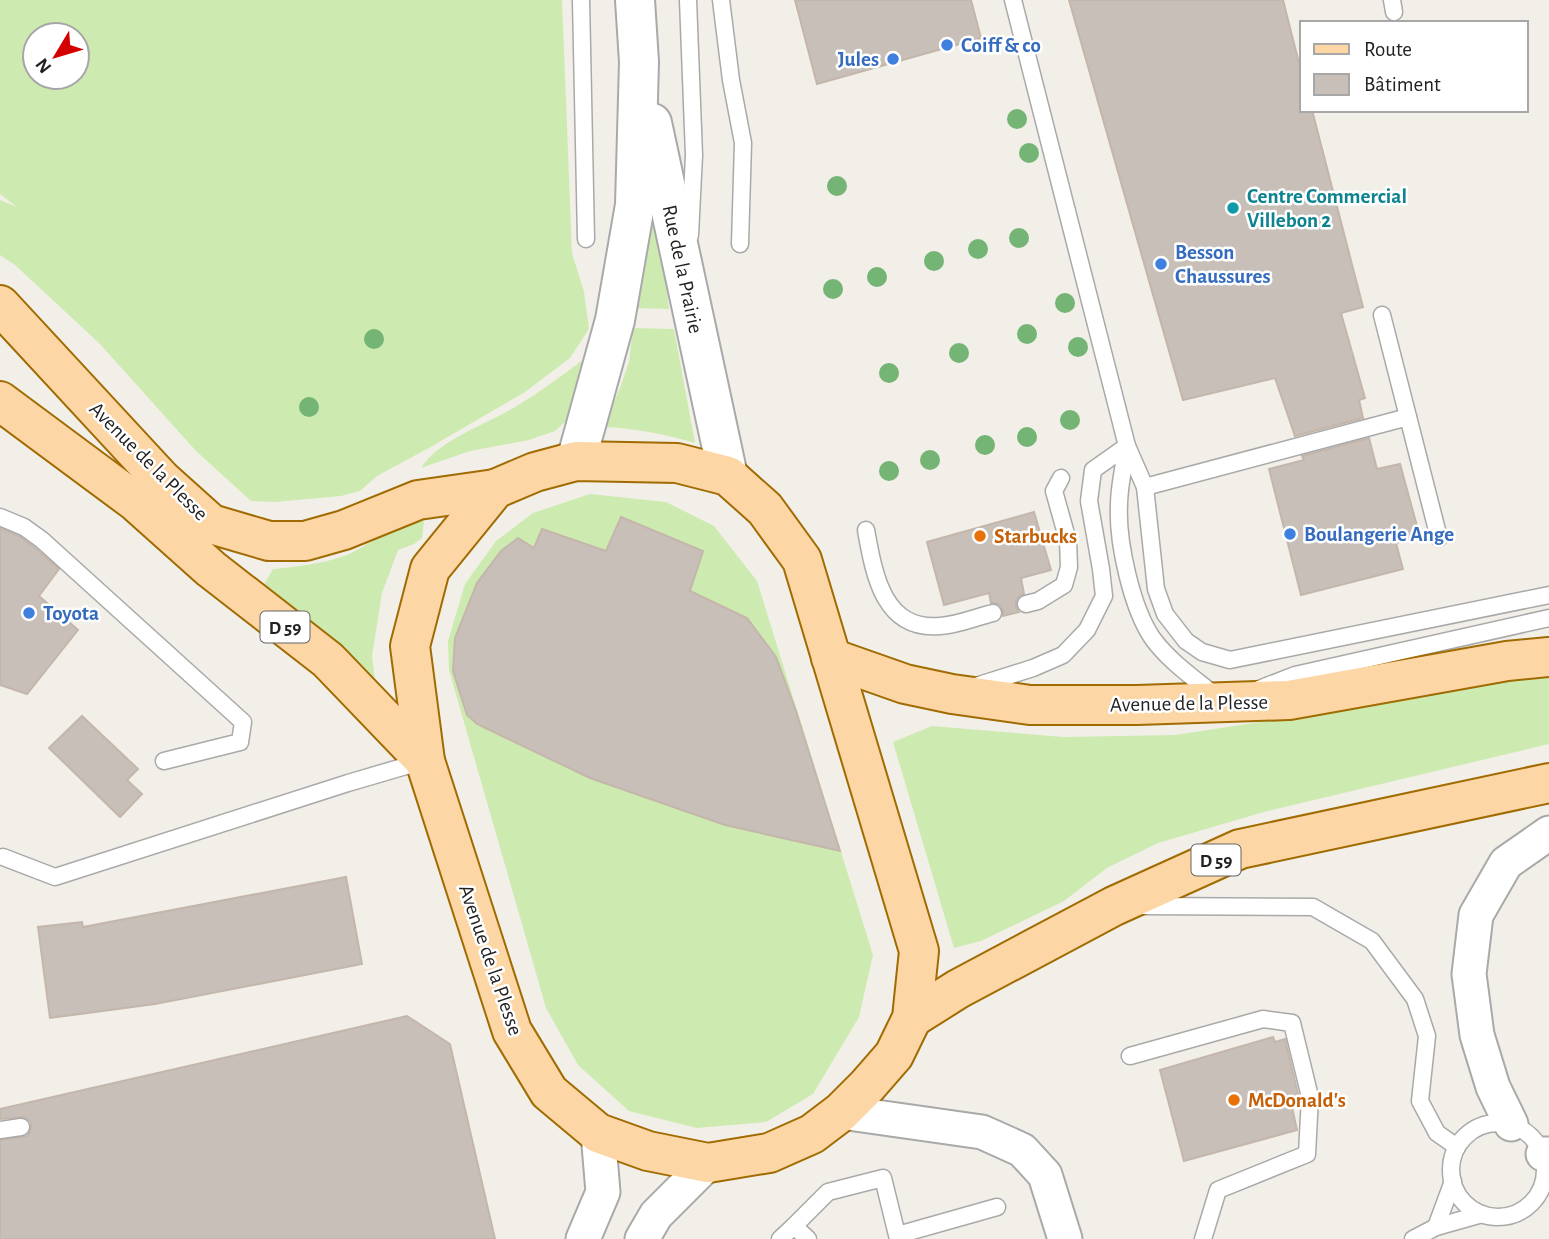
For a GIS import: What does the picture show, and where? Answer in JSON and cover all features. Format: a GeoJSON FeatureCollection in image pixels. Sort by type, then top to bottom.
{"type":"FeatureCollection","features":[{"type":"Feature","properties":{"kind":"main road","name":"Avenue de la Plesse"},"geometry":{"type":"LineString","coordinates":[[0,305],[162,480],[211,524],[269,541],[305,541],[344,530],[418,500],[495,489],[535,472],[576,461],[677,463],[728,476],[765,509],[802,560],[919,951],[912,1018],[894,1055],[841,1112],[812,1134],[769,1153],[708,1163],[648,1151],[598,1133],[549,1092],[512,1031],[425,761],[410,646],[430,569],[495,489]]}},
{"type":"Feature","properties":{"kind":"main road","name":"Avenue de la Plesse"},"geometry":{"type":"LineString","coordinates":[[0,401],[136,502],[211,569],[328,660],[425,761]]}},
{"type":"Feature","properties":{"kind":"main road","name":"Avenue de la Plesse"},"geometry":{"type":"LineString","coordinates":[[831,658],[905,684],[953,694],[1030,705],[1137,705],[1289,700],[1507,661],[1549,657]]}},
{"type":"Feature","properties":{"kind":"main road","name":"D 59"},"geometry":{"type":"LineString","coordinates":[[912,1018],[958,989],[1114,906],[1240,849],[1549,783]]}},
{"type":"Feature","properties":{"kind":"street","name":"Rue de la Prairie"},"geometry":{"type":"LineString","coordinates":[[576,461],[615,320],[635,205],[639,62],[635,0]]}},
{"type":"Feature","properties":{"kind":"street","name":"Rue de la Prairie"},"geometry":{"type":"LineString","coordinates":[[639,62],[728,476]]}},
{"type":"Feature","properties":{"kind":"street"},"geometry":{"type":"LineString","coordinates":[[1511,1124],[1493,1087],[1477,1035],[1469,974],[1476,915],[1506,863],[1549,833]]}},
{"type":"Feature","properties":{"kind":"street"},"geometry":{"type":"LineString","coordinates":[[841,1112],[982,1132],[1022,1150],[1045,1175],[1065,1239]]}},
{"type":"Feature","properties":{"kind":"street"},"geometry":{"type":"LineString","coordinates":[[583,1239],[603,1192],[598,1133]]}},
{"type":"Feature","properties":{"kind":"street"},"geometry":{"type":"LineString","coordinates":[[642,1239],[656,1215],[708,1163]]}},
{"type":"Feature","properties":{"kind":"lane"},"geometry":{"type":"LineString","coordinates":[[581,0],[586,239]]}},
{"type":"Feature","properties":{"kind":"lane"},"geometry":{"type":"LineString","coordinates":[[688,0],[694,155],[688,290]]}},
{"type":"Feature","properties":{"kind":"lane"},"geometry":{"type":"LineString","coordinates":[[721,0],[731,80],[743,144],[740,244]]}},
{"type":"Feature","properties":{"kind":"lane"},"geometry":{"type":"LineString","coordinates":[[1013,0],[1127,446],[1145,487],[1156,589],[1165,614],[1186,641],[1202,652],[1230,660],[1549,595]]}},
{"type":"Feature","properties":{"kind":"lane"},"geometry":{"type":"LineString","coordinates":[[1382,315],[1439,538]]}},
{"type":"Feature","properties":{"kind":"lane"},"geometry":{"type":"LineString","coordinates":[[1145,487],[1408,417]]}},
{"type":"Feature","properties":{"kind":"lane"},"geometry":{"type":"LineString","coordinates":[[953,694],[1033,668],[1063,655],[1087,631],[1104,596],[1089,501],[1093,470],[1127,446]]}},
{"type":"Feature","properties":{"kind":"lane"},"geometry":{"type":"LineString","coordinates":[[1127,446],[1119,505],[1121,534],[1131,588],[1139,612],[1153,639],[1174,662],[1223,702],[1295,675],[1549,618]]}},
{"type":"Feature","properties":{"kind":"lane"},"geometry":{"type":"LineString","coordinates":[[1026,604],[1038,601],[1064,585],[1069,567],[1068,541],[1054,491],[1061,478]]}},
{"type":"Feature","properties":{"kind":"lane"},"geometry":{"type":"LineString","coordinates":[[0,517],[24,527],[43,540],[243,722],[240,742],[164,761]]}},
{"type":"Feature","properties":{"kind":"lane"},"geometry":{"type":"LineString","coordinates":[[866,530],[872,565],[883,593],[897,614],[908,622],[923,626],[942,626],[993,613]]}},
{"type":"Feature","properties":{"kind":"lane"},"geometry":{"type":"LineString","coordinates":[[3,857],[55,877],[425,761]]}},
{"type":"Feature","properties":{"kind":"lane"},"geometry":{"type":"LineString","coordinates":[[1114,906],[1313,907],[1373,941],[1415,999],[1427,1036],[1420,1101],[1437,1133],[1457,1147]]}},
{"type":"Feature","properties":{"kind":"lane"},"geometry":{"type":"LineString","coordinates":[[1130,1056],[1263,1019],[1292,1023],[1310,1097],[1307,1154],[1217,1190],[1203,1239]]}},
{"type":"Feature","properties":{"kind":"lane"},"geometry":{"type":"LineString","coordinates":[[1496,1122],[1511,1124],[1525,1130],[1546,1154],[1543,1184],[1537,1198],[1513,1215],[1498,1217],[1482,1214],[1468,1206],[1458,1194],[1453,1181],[1452,1163],[1457,1147],[1467,1135],[1480,1126],[1496,1122]]}},
{"type":"Feature","properties":{"kind":"lane"},"geometry":{"type":"LineString","coordinates":[[0,1130],[20,1127]]}},
{"type":"Feature","properties":{"kind":"lane"},"geometry":{"type":"LineString","coordinates":[[780,1239],[828,1192],[883,1178],[898,1237],[997,1207]]}},
{"type":"Feature","properties":{"kind":"lane"},"geometry":{"type":"LineString","coordinates":[[1436,1227],[1453,1181]]}},
{"type":"Feature","properties":{"kind":"lane"},"geometry":{"type":"LineString","coordinates":[[1413,1239],[1436,1227],[1482,1214]]}},
{"type":"Feature","properties":{"kind":"lane"},"geometry":{"type":"LineString","coordinates":[[794,1226],[808,1239]]}},
{"type":"Feature","properties":{"kind":"green space"},"geometry":{"type":"Polygon","coordinates":[[[0,0],[562,0],[572,253],[584,292],[589,329],[570,358],[525,392],[377,476],[360,491],[341,496],[275,502],[251,501],[196,451],[100,344],[15,265],[0,255],[0,200],[17,207],[0,194],[0,0]]]}},
{"type":"Feature","properties":{"kind":"green space"},"geometry":{"type":"Polygon","coordinates":[[[649,210],[658,218],[669,309],[633,308],[649,210]]]}},
{"type":"Feature","properties":{"kind":"green space"},"geometry":{"type":"Polygon","coordinates":[[[633,328],[674,329],[695,443],[649,432],[602,427],[629,362],[633,328]]]}},
{"type":"Feature","properties":{"kind":"green space"},"geometry":{"type":"Polygon","coordinates":[[[595,350],[574,414],[555,431],[529,440],[470,451],[421,468],[439,449],[525,401],[595,350]]]}},
{"type":"Feature","properties":{"kind":"green space"},"geometry":{"type":"Polygon","coordinates":[[[590,494],[666,502],[714,526],[757,581],[873,955],[859,1017],[813,1094],[766,1122],[697,1128],[629,1111],[578,1065],[546,1008],[449,670],[448,641],[465,584],[496,541],[533,513],[590,494]]]}},
{"type":"Feature","properties":{"kind":"green space"},"geometry":{"type":"Polygon","coordinates":[[[418,520],[424,521],[422,538],[398,550],[382,593],[372,656],[377,698],[261,590],[273,569],[309,565],[344,556],[390,530],[418,520]]]}},
{"type":"Feature","properties":{"kind":"green space"},"geometry":{"type":"Polygon","coordinates":[[[1549,672],[1549,744],[1264,812],[1158,843],[1107,868],[1064,901],[981,941],[954,948],[893,742],[932,726],[1063,737],[1175,735],[1307,715],[1549,672]]]}},
{"type":"Feature","properties":{"kind":"building"},"geometry":{"type":"Polygon","coordinates":[[[795,0],[971,0],[981,38],[817,84],[795,0]]]}},
{"type":"Feature","properties":{"kind":"building","name":"Centre Commercial Villebon 2"},"geometry":{"type":"Polygon","coordinates":[[[1069,0],[1283,0],[1300,67],[1300,112],[1313,112],[1363,307],[1341,313],[1365,398],[1359,400],[1363,418],[1295,436],[1275,378],[1183,400],[1069,0]]]}},
{"type":"Feature","properties":{"kind":"building"},"geometry":{"type":"Polygon","coordinates":[[[1369,438],[1377,469],[1400,464],[1420,537],[1396,543],[1403,569],[1301,595],[1269,469],[1304,460],[1302,456],[1369,438]]]}},
{"type":"Feature","properties":{"kind":"building"},"geometry":{"type":"Polygon","coordinates":[[[1034,512],[1051,570],[1021,578],[1024,594],[1016,600],[1019,612],[1003,616],[1001,606],[991,603],[989,593],[944,605],[927,542],[1034,512]]]}},
{"type":"Feature","properties":{"kind":"building"},"geometry":{"type":"Polygon","coordinates":[[[621,517],[703,551],[690,591],[747,618],[776,657],[840,851],[725,825],[590,778],[477,724],[467,715],[453,671],[455,638],[477,583],[501,551],[518,538],[534,548],[542,529],[606,551],[621,517]]]}},
{"type":"Feature","properties":{"kind":"building","name":"Toyota"},"geometry":{"type":"Polygon","coordinates":[[[0,528],[19,536],[59,569],[39,596],[78,630],[27,694],[0,685],[0,528]]]}},
{"type":"Feature","properties":{"kind":"building"},"geometry":{"type":"Polygon","coordinates":[[[82,716],[138,769],[127,780],[142,794],[120,817],[49,748],[82,716]]]}},
{"type":"Feature","properties":{"kind":"building"},"geometry":{"type":"Polygon","coordinates":[[[346,877],[362,964],[155,1004],[50,1018],[38,927],[82,922],[83,927],[346,877]]]}},
{"type":"Feature","properties":{"kind":"building"},"geometry":{"type":"Polygon","coordinates":[[[407,1016],[450,1044],[495,1239],[0,1239],[0,1140],[27,1136],[31,1126],[30,1121],[24,1117],[0,1119],[0,1109],[407,1016]]]}},
{"type":"Feature","properties":{"kind":"building","name":"McDonald's"},"geometry":{"type":"Polygon","coordinates":[[[1273,1037],[1275,1042],[1285,1039],[1299,1098],[1291,1103],[1297,1130],[1184,1161],[1160,1070],[1273,1037]]]}},
{"type":"Feature","properties":{"kind":"place","name":"Coiff & co"},"geometry":{"type":"Point","coordinates":[947,45]}},
{"type":"Feature","properties":{"kind":"place","name":"Jules"},"geometry":{"type":"Point","coordinates":[893,59]}},
{"type":"Feature","properties":{"kind":"place","name":"Centre Commercial Villebon 2"},"geometry":{"type":"Point","coordinates":[1233,208]}},
{"type":"Feature","properties":{"kind":"place","name":"Besson Chaussures"},"geometry":{"type":"Point","coordinates":[1161,264]}},
{"type":"Feature","properties":{"kind":"place","name":"Boulangerie Ange"},"geometry":{"type":"Point","coordinates":[1290,534]}},
{"type":"Feature","properties":{"kind":"place","name":"Starbucks"},"geometry":{"type":"Point","coordinates":[980,536]}},
{"type":"Feature","properties":{"kind":"place","name":"Toyota"},"geometry":{"type":"Point","coordinates":[29,613]}},
{"type":"Feature","properties":{"kind":"place","name":"McDonald's"},"geometry":{"type":"Point","coordinates":[1234,1100]}}]}
